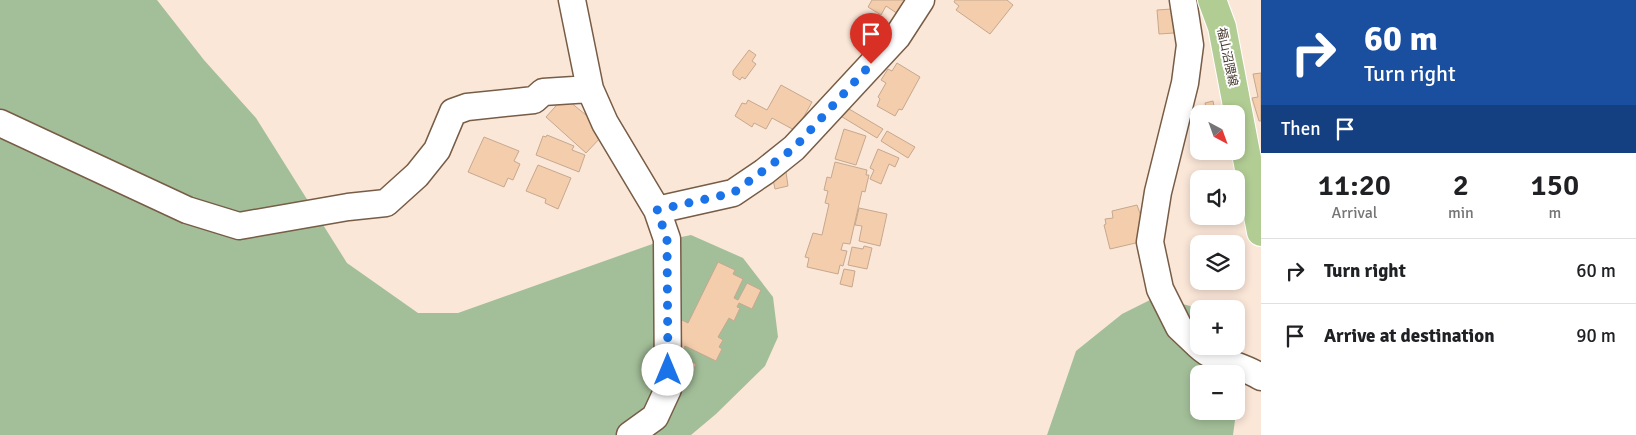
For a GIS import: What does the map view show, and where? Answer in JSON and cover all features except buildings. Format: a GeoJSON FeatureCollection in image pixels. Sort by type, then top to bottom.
{"type":"FeatureCollection","features":[{"type":"Feature","properties":{"kind":"main road","name":"福山沼隈線"},"geometry":{"type":"LineString","coordinates":[[1212,0],[1224,36],[1261,232]]}},
{"type":"Feature","properties":{"kind":"street"},"geometry":{"type":"LineString","coordinates":[[572,0],[590,89],[605,123],[657,210],[667,239],[668,389],[655,416],[630,435]]}},
{"type":"Feature","properties":{"kind":"street"},"geometry":{"type":"LineString","coordinates":[[657,210],[733,193],[764,172],[794,148],[897,37],[921,0]]}},
{"type":"Feature","properties":{"kind":"street"},"geometry":{"type":"LineString","coordinates":[[1183,0],[1190,45],[1185,83],[1158,192],[1150,242],[1160,289],[1179,327],[1190,337]]}},
{"type":"Feature","properties":{"kind":"street"},"geometry":{"type":"LineString","coordinates":[[0,123],[187,210],[239,226],[348,207],[386,203],[417,175],[437,150],[453,112],[467,107],[534,100],[543,92],[590,89]]}},
{"type":"Feature","properties":{"kind":"street"},"geometry":{"type":"LineString","coordinates":[[1210,355],[1251,371],[1261,377]]}},
{"type":"Feature","properties":{"kind":"green space"},"geometry":{"type":"Polygon","coordinates":[[[0,0],[157,0],[204,60],[256,118],[347,263],[418,313],[458,313],[658,242],[691,235],[743,258],[773,297],[778,337],[765,366],[716,414],[691,435],[0,435],[0,0]]]}},
{"type":"Feature","properties":{"kind":"green space"},"geometry":{"type":"Polygon","coordinates":[[[1156,297],[1190,306],[1190,355],[1235,355],[1240,365],[1190,365],[1190,420],[1235,420],[1233,435],[1047,435],[1076,351],[1122,314],[1156,297]]]}},
{"type":"Feature","properties":{"kind":"route"},"geometry":{"type":"LineString","coordinates":[[668,370],[667,239],[657,210],[733,193],[764,172],[794,148],[871,64]]}}]}
